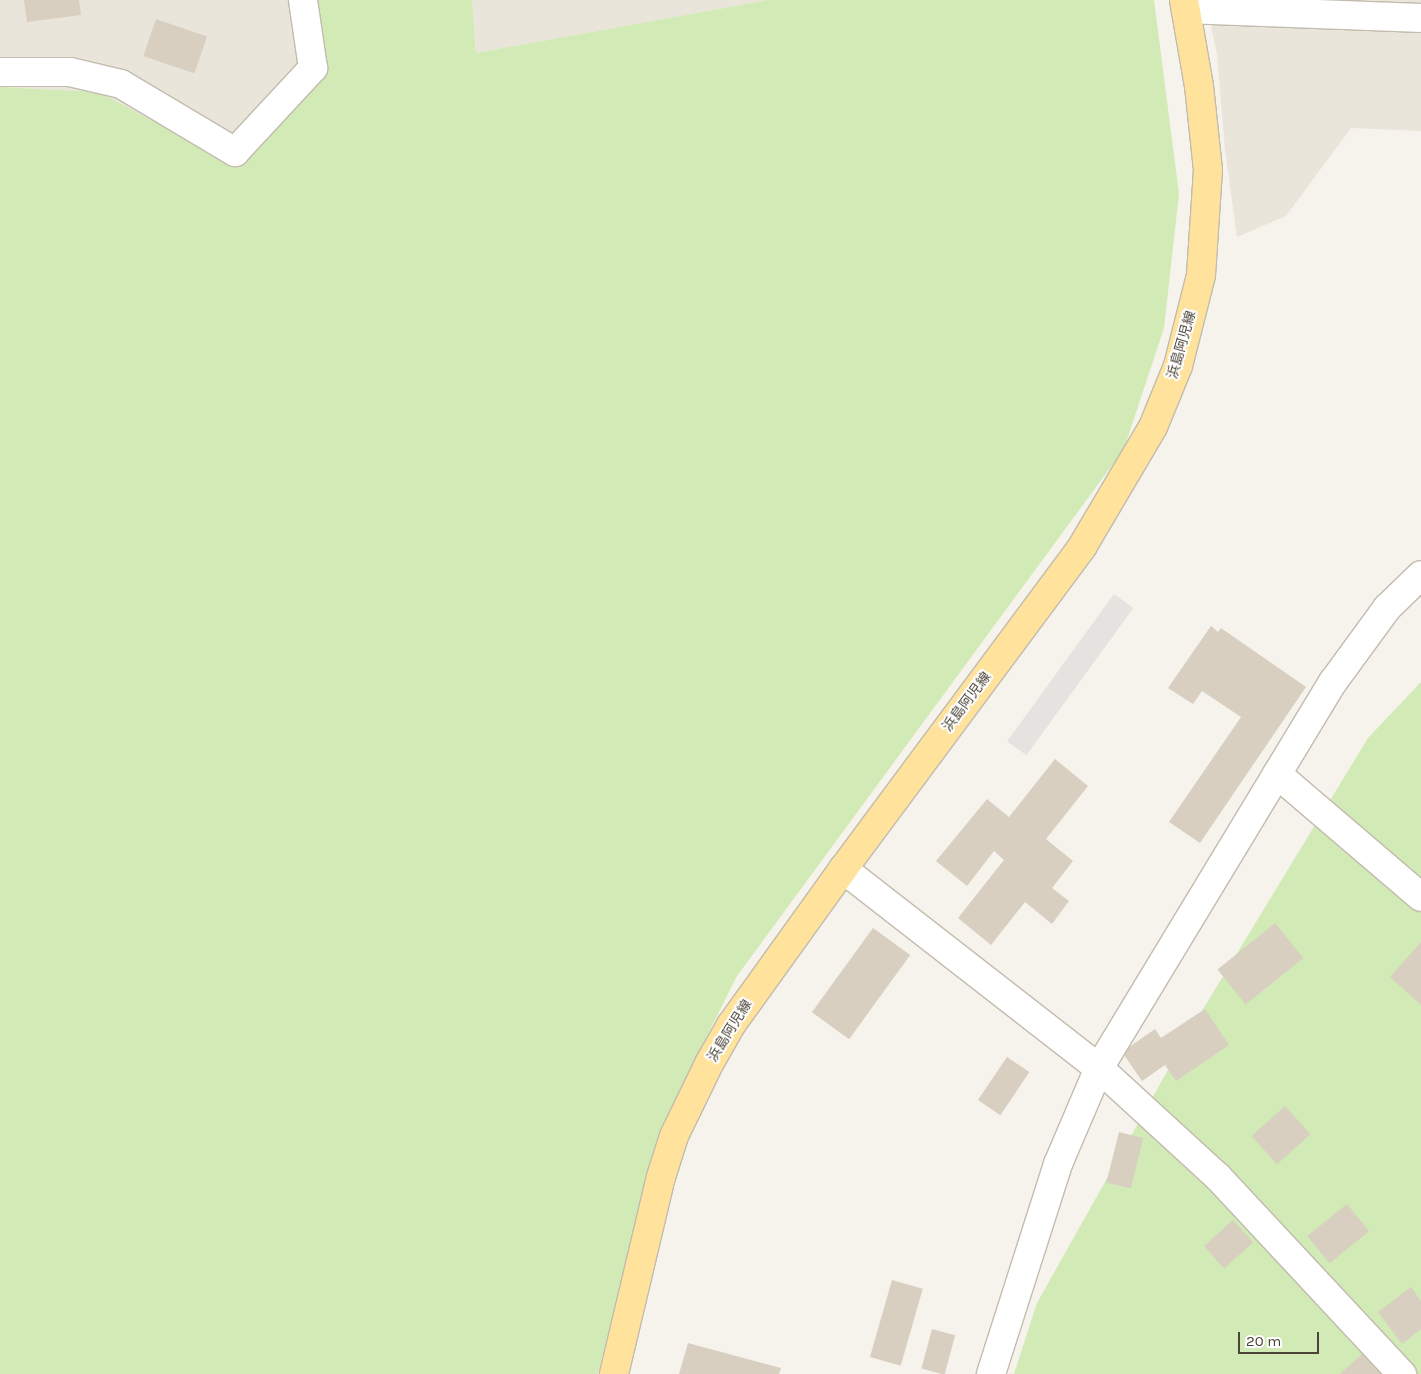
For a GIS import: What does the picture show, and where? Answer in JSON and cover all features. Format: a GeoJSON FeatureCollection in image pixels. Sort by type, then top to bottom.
{"type":"FeatureCollection","features":[{"type":"Feature","properties":{"kind":"main road","name":"浜島阿児線"},"geometry":{"type":"LineString","coordinates":[[614,1374],[661,1177],[691,1098],[731,1025],[843,869],[1082,547],[1153,427],[1178,366],[1201,275],[1208,170],[1200,86],[1185,4]]}},
{"type":"Feature","properties":{"kind":"street"},"geometry":{"type":"LineString","coordinates":[[0,72],[70,72],[121,84],[235,152],[314,68],[303,0]]}},
{"type":"Feature","properties":{"kind":"street"},"geometry":{"type":"LineString","coordinates":[[1185,4],[1421,18]]}},
{"type":"Feature","properties":{"kind":"street"},"geometry":{"type":"LineString","coordinates":[[991,1374],[1058,1164],[1099,1068],[1333,682],[1387,608],[1421,575]]}},
{"type":"Feature","properties":{"kind":"street"},"geometry":{"type":"LineString","coordinates":[[1277,774],[1421,897]]}},
{"type":"Feature","properties":{"kind":"street"},"geometry":{"type":"LineString","coordinates":[[843,869],[1099,1068],[1218,1177],[1402,1374]]}},
{"type":"Feature","properties":{"kind":"shaded area"},"geometry":{"type":"Polygon","coordinates":[[[0,0],[318,0],[326,76],[239,167],[99,92],[0,87],[0,0]]]}},
{"type":"Feature","properties":{"kind":"shaded area"},"geometry":{"type":"Polygon","coordinates":[[[472,0],[768,0],[476,53],[472,0]]]}},
{"type":"Feature","properties":{"kind":"shaded area"},"geometry":{"type":"Polygon","coordinates":[[[1205,0],[1421,0],[1421,131],[1351,128],[1286,216],[1237,237],[1225,150],[1217,54],[1205,0]]]}},
{"type":"Feature","properties":{"kind":"shaded area"},"geometry":{"type":"Polygon","coordinates":[[[1114,594],[1133,608],[1026,755],[1007,741],[1114,594]]]}},
{"type":"Feature","properties":{"kind":"green space"},"geometry":{"type":"Polygon","coordinates":[[[318,0],[472,0],[476,53],[768,0],[1154,0],[1179,194],[1164,328],[1124,449],[737,976],[659,1132],[598,1374],[0,1374],[0,87],[99,92],[239,167],[326,76],[318,0]]]}},
{"type":"Feature","properties":{"kind":"green space"},"geometry":{"type":"Polygon","coordinates":[[[1421,682],[1421,1374],[1014,1374],[1037,1303],[1191,1029],[1368,738],[1421,682]]]}},
{"type":"Feature","properties":{"kind":"building"},"geometry":{"type":"Polygon","coordinates":[[[24,0],[79,0],[81,15],[27,22],[24,0]]]}},
{"type":"Feature","properties":{"kind":"building"},"geometry":{"type":"Polygon","coordinates":[[[156,19],[207,37],[194,73],[143,56],[156,19]]]}},
{"type":"Feature","properties":{"kind":"building"},"geometry":{"type":"Polygon","coordinates":[[[1211,626],[1218,632],[1221,628],[1306,687],[1200,843],[1169,822],[1241,717],[1202,691],[1193,704],[1168,688],[1211,626]]]}},
{"type":"Feature","properties":{"kind":"building"},"geometry":{"type":"Polygon","coordinates":[[[1055,759],[1088,786],[1046,839],[1073,861],[1052,888],[1069,901],[1052,924],[1025,902],[991,945],[958,918],[1004,860],[994,851],[967,886],[936,861],[987,799],[1009,817],[1055,759]]]}},
{"type":"Feature","properties":{"kind":"building"},"geometry":{"type":"Polygon","coordinates":[[[1275,923],[1303,958],[1246,1005],[1217,970],[1275,923]]]}},
{"type":"Feature","properties":{"kind":"building"},"geometry":{"type":"Polygon","coordinates":[[[873,928],[910,955],[849,1039],[812,1012],[873,928]]]}},
{"type":"Feature","properties":{"kind":"building"},"geometry":{"type":"Polygon","coordinates":[[[1421,942],[1421,1005],[1390,977],[1421,942]]]}},
{"type":"Feature","properties":{"kind":"building"},"geometry":{"type":"Polygon","coordinates":[[[1205,1009],[1229,1045],[1176,1081],[1165,1065],[1142,1081],[1122,1052],[1155,1029],[1161,1038],[1205,1009]]]}},
{"type":"Feature","properties":{"kind":"building"},"geometry":{"type":"Polygon","coordinates":[[[1007,1057],[1029,1072],[1000,1115],[978,1100],[1007,1057]]]}},
{"type":"Feature","properties":{"kind":"building"},"geometry":{"type":"Polygon","coordinates":[[[1285,1106],[1310,1134],[1277,1164],[1252,1136],[1285,1106]]]}},
{"type":"Feature","properties":{"kind":"building"},"geometry":{"type":"Polygon","coordinates":[[[1119,1132],[1143,1138],[1131,1189],[1106,1182],[1119,1132]]]}},
{"type":"Feature","properties":{"kind":"building"},"geometry":{"type":"Polygon","coordinates":[[[1347,1204],[1369,1231],[1329,1263],[1307,1236],[1347,1204]]]}},
{"type":"Feature","properties":{"kind":"building"},"geometry":{"type":"Polygon","coordinates":[[[1233,1220],[1253,1242],[1224,1268],[1204,1246],[1233,1220]]]}},
{"type":"Feature","properties":{"kind":"building"},"geometry":{"type":"Polygon","coordinates":[[[892,1280],[923,1289],[901,1366],[870,1357],[892,1280]]]}},
{"type":"Feature","properties":{"kind":"building"},"geometry":{"type":"Polygon","coordinates":[[[1411,1287],[1421,1301],[1421,1329],[1402,1344],[1378,1312],[1411,1287]]]}},
{"type":"Feature","properties":{"kind":"building"},"geometry":{"type":"Polygon","coordinates":[[[932,1329],[955,1335],[945,1374],[921,1369],[932,1329]]]}},
{"type":"Feature","properties":{"kind":"building"},"geometry":{"type":"Polygon","coordinates":[[[688,1343],[781,1368],[779,1374],[679,1374],[688,1343]]]}},
{"type":"Feature","properties":{"kind":"building"},"geometry":{"type":"Polygon","coordinates":[[[1363,1353],[1383,1374],[1340,1374],[1363,1353]]]}}]}
